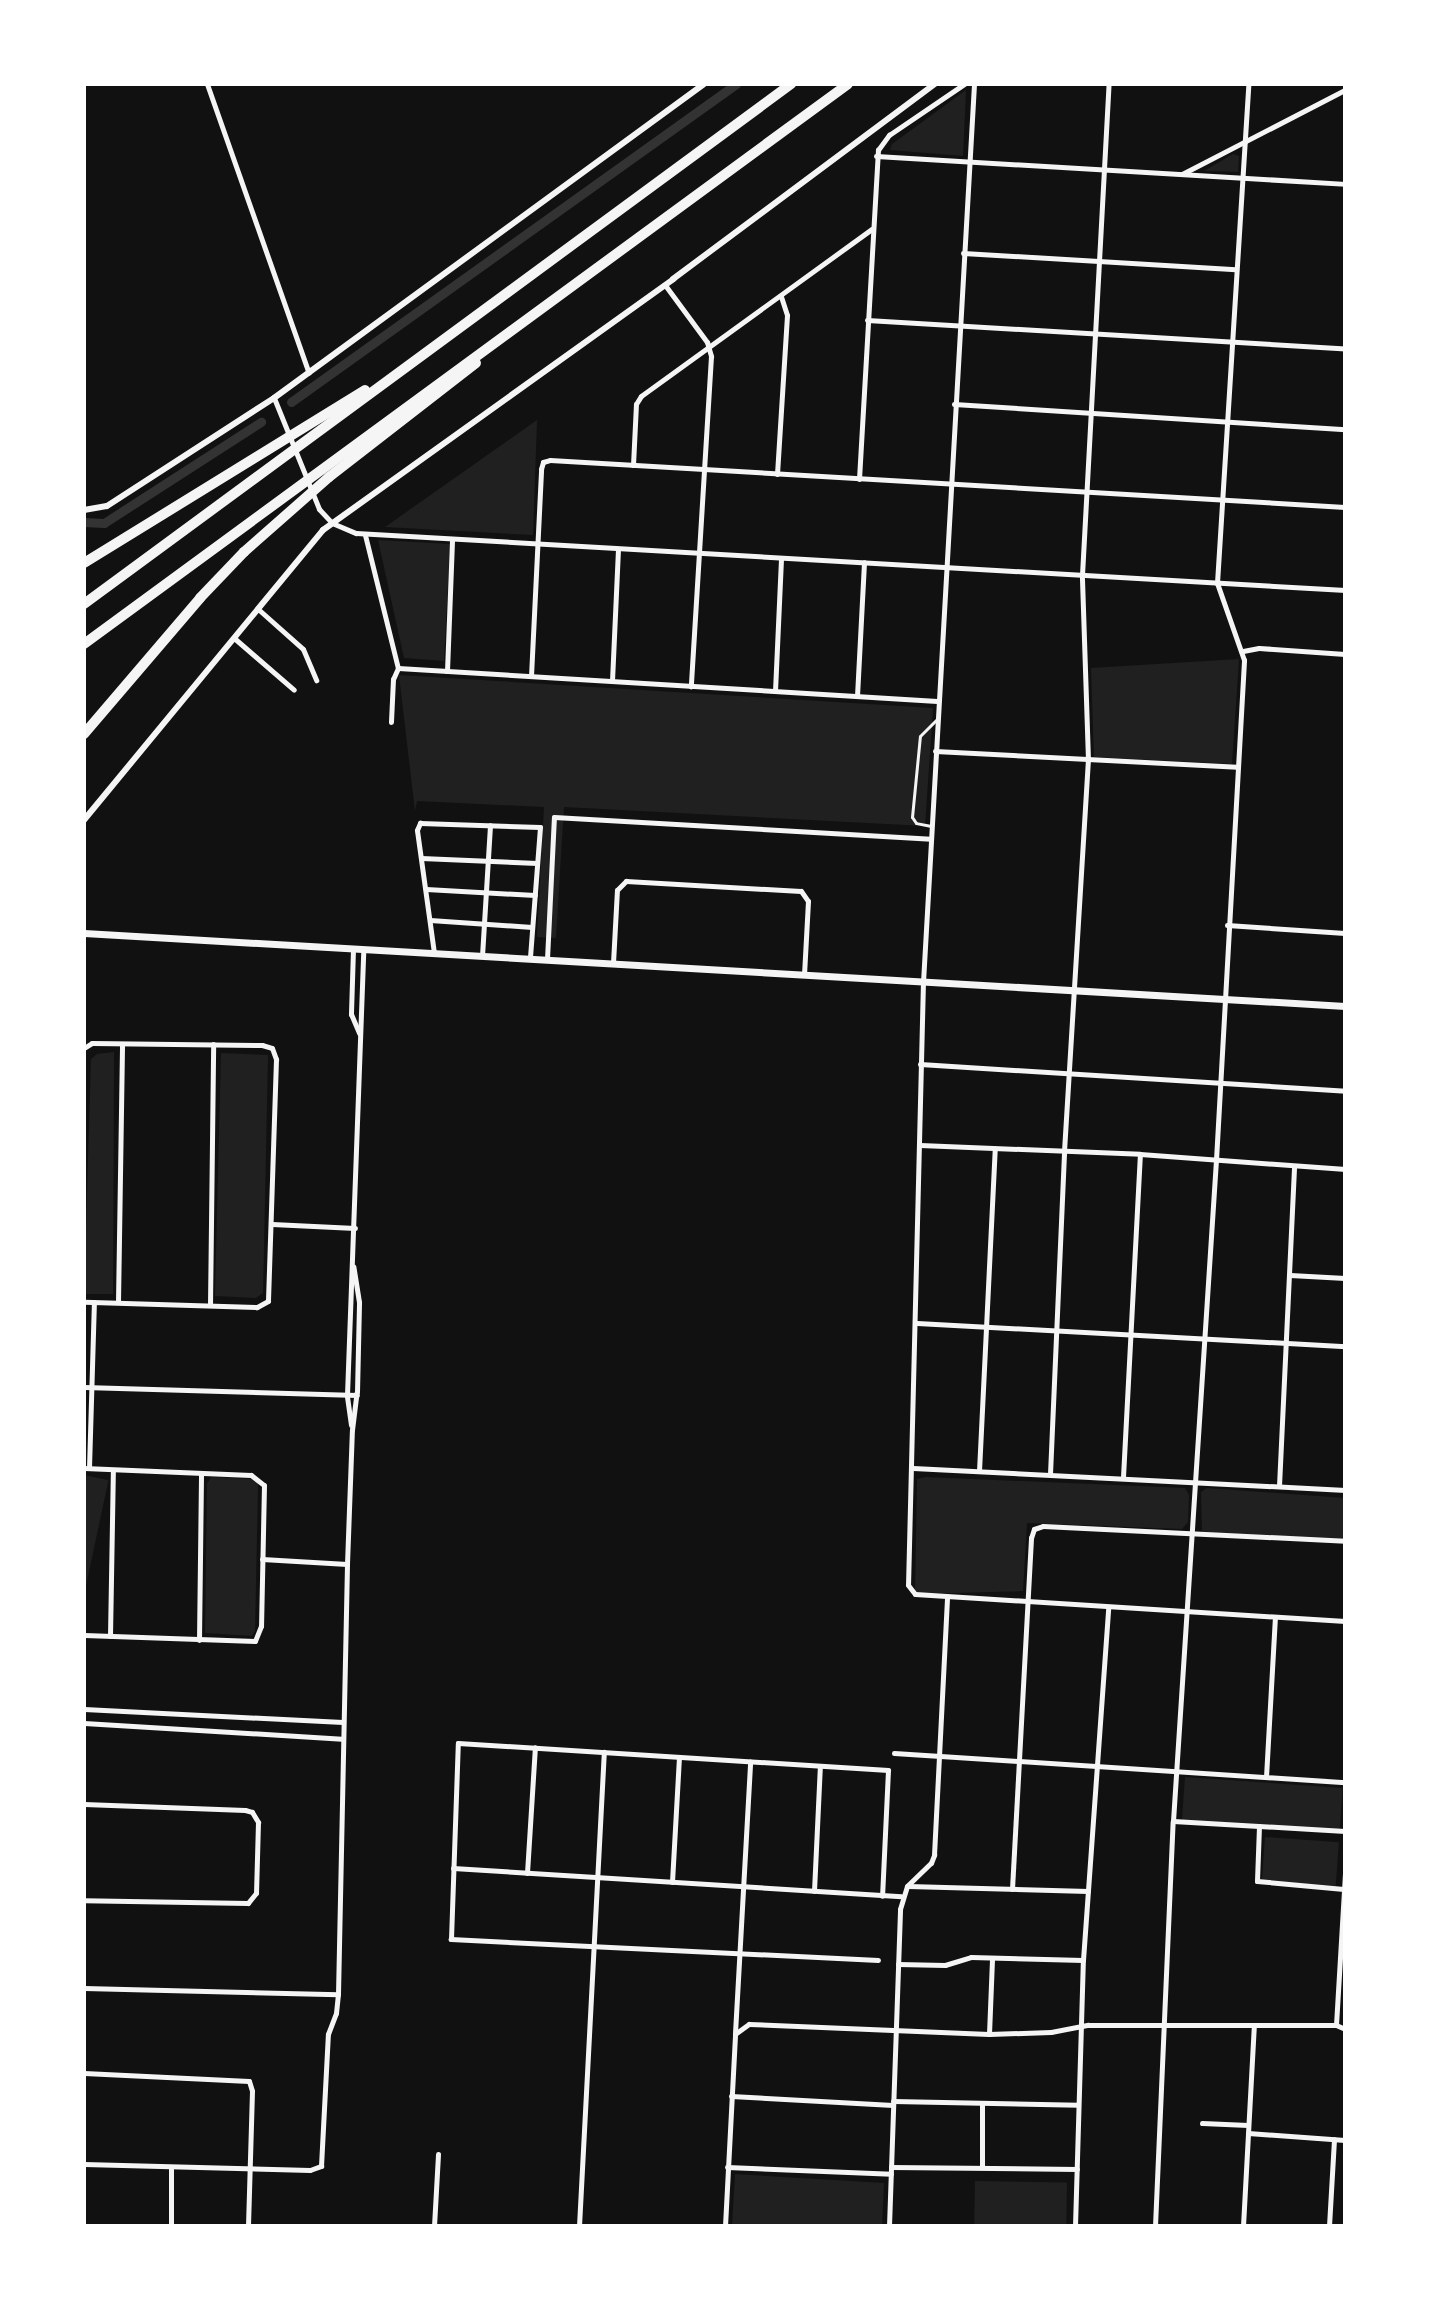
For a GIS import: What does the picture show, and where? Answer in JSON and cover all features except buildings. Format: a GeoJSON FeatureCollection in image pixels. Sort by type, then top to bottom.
{"type":"FeatureCollection","features":[{"type":"Feature","properties":{"kind":"highway"},"geometry":{"type":"LineString","coordinates":[[84,604],[791,84]]}},
{"type":"Feature","properties":{"kind":"highway"},"geometry":{"type":"LineString","coordinates":[[84,644],[287,496],[327,472],[521,324],[848,84]]}},
{"type":"Feature","properties":{"kind":"highway"},"geometry":{"type":"LineString","coordinates":[[84,563],[269,446],[401,371]]}},
{"type":"Feature","properties":{"kind":"highway"},"geometry":{"type":"LineString","coordinates":[[84,734],[217,579],[327,472]]}},
{"type":"Feature","properties":{"kind":"main road"},"geometry":{"type":"LineString","coordinates":[[84,933],[1345,1006]]}},
{"type":"Feature","properties":{"kind":"street"},"geometry":{"type":"LineString","coordinates":[[207,84],[309,373]]}},
{"type":"Feature","properties":{"kind":"street"},"geometry":{"type":"LineString","coordinates":[[84,510],[107,506],[274,398],[704,84]]}},
{"type":"Feature","properties":{"kind":"street"},"geometry":{"type":"LineString","coordinates":[[84,820],[312,542],[332,523],[665,285],[935,84]]}},
{"type":"Feature","properties":{"kind":"street"},"geometry":{"type":"LineString","coordinates":[[859,479],[876,156],[889,135],[964,84]]}},
{"type":"Feature","properties":{"kind":"street"},"geometry":{"type":"LineString","coordinates":[[974,84],[923,981],[917,1323],[908,1585],[915,1594],[1345,1621]]}},
{"type":"Feature","properties":{"kind":"street"},"geometry":{"type":"LineString","coordinates":[[1050,1474],[1064,1151],[1088,760],[1082,575],[1109,84]]}},
{"type":"Feature","properties":{"kind":"street"},"geometry":{"type":"LineString","coordinates":[[1155,2226],[1173,1821],[1216,1160],[1243,651],[1217,583],[1248,84]]}},
{"type":"Feature","properties":{"kind":"street"},"geometry":{"type":"LineString","coordinates":[[1181,174],[1345,90]]}},
{"type":"Feature","properties":{"kind":"street"},"geometry":{"type":"LineString","coordinates":[[876,156],[1345,184]]}},
{"type":"Feature","properties":{"kind":"street"},"geometry":{"type":"LineString","coordinates":[[633,465],[636,404],[641,396],[872,229]]}},
{"type":"Feature","properties":{"kind":"street"},"geometry":{"type":"LineString","coordinates":[[963,253],[1236,269]]}},
{"type":"Feature","properties":{"kind":"street"},"geometry":{"type":"LineString","coordinates":[[665,285],[710,347],[691,686]]}},
{"type":"Feature","properties":{"kind":"street"},"geometry":{"type":"LineString","coordinates":[[777,474],[787,315],[781,296]]}},
{"type":"Feature","properties":{"kind":"street"},"geometry":{"type":"LineString","coordinates":[[867,320],[1345,348]]}},
{"type":"Feature","properties":{"kind":"street"},"geometry":{"type":"LineString","coordinates":[[274,398],[316,505],[332,523],[344,530],[365,535],[1345,590]]}},
{"type":"Feature","properties":{"kind":"street"},"geometry":{"type":"LineString","coordinates":[[954,404],[1345,429]]}},
{"type":"Feature","properties":{"kind":"street"},"geometry":{"type":"LineString","coordinates":[[531,676],[543,462],[1345,507]]}},
{"type":"Feature","properties":{"kind":"street"},"geometry":{"type":"LineString","coordinates":[[365,535],[398,668],[393,679],[391,722]]}},
{"type":"Feature","properties":{"kind":"street"},"geometry":{"type":"LineString","coordinates":[[447,671],[452,540]]}},
{"type":"Feature","properties":{"kind":"street"},"geometry":{"type":"LineString","coordinates":[[612,681],[618,549]]}},
{"type":"Feature","properties":{"kind":"street"},"geometry":{"type":"LineString","coordinates":[[775,691],[781,558]]}},
{"type":"Feature","properties":{"kind":"street"},"geometry":{"type":"LineString","coordinates":[[857,696],[864,562]]}},
{"type":"Feature","properties":{"kind":"street"},"geometry":{"type":"LineString","coordinates":[[257,608],[303,649],[316,680]]}},
{"type":"Feature","properties":{"kind":"street"},"geometry":{"type":"LineString","coordinates":[[233,637],[294,690]]}},
{"type":"Feature","properties":{"kind":"street"},"geometry":{"type":"LineString","coordinates":[[1243,651],[1259,648],[1345,654]]}},
{"type":"Feature","properties":{"kind":"street"},"geometry":{"type":"LineString","coordinates":[[398,668],[937,701]]}},
{"type":"Feature","properties":{"kind":"street"},"geometry":{"type":"LineString","coordinates":[[935,751],[1237,767]]}},
{"type":"Feature","properties":{"kind":"street"},"geometry":{"type":"LineString","coordinates":[[547,959],[554,817],[930,839]]}},
{"type":"Feature","properties":{"kind":"street"},"geometry":{"type":"LineString","coordinates":[[434,953],[417,830],[420,823],[540,827],[530,958]]}},
{"type":"Feature","properties":{"kind":"street"},"geometry":{"type":"LineString","coordinates":[[482,956],[490,825]]}},
{"type":"Feature","properties":{"kind":"street"},"geometry":{"type":"LineString","coordinates":[[421,858],[537,863]]}},
{"type":"Feature","properties":{"kind":"street"},"geometry":{"type":"LineString","coordinates":[[613,963],[617,890],[626,881],[801,891],[808,901],[804,974]]}},
{"type":"Feature","properties":{"kind":"street"},"geometry":{"type":"LineString","coordinates":[[426,889],[535,895]]}},
{"type":"Feature","properties":{"kind":"street"},"geometry":{"type":"LineString","coordinates":[[430,920],[532,927]]}},
{"type":"Feature","properties":{"kind":"street"},"geometry":{"type":"LineString","coordinates":[[1227,925],[1345,933]]}},
{"type":"Feature","properties":{"kind":"street"},"geometry":{"type":"LineString","coordinates":[[353,948],[351,1014],[360,1034]]}},
{"type":"Feature","properties":{"kind":"street"},"geometry":{"type":"LineString","coordinates":[[352,1430],[347,1395],[363,949]]}},
{"type":"Feature","properties":{"kind":"street"},"geometry":{"type":"LineString","coordinates":[[84,1048],[92,1043],[262,1045],[272,1048],[275,1053],[268,1301],[257,1307],[84,1302]]}},
{"type":"Feature","properties":{"kind":"street"},"geometry":{"type":"LineString","coordinates":[[118,1302],[122,1043]]}},
{"type":"Feature","properties":{"kind":"street"},"geometry":{"type":"LineString","coordinates":[[210,1305],[213,1044]]}},
{"type":"Feature","properties":{"kind":"street"},"geometry":{"type":"LineString","coordinates":[[920,1064],[1345,1091]]}},
{"type":"Feature","properties":{"kind":"street"},"geometry":{"type":"LineString","coordinates":[[920,1145],[1140,1154],[1345,1169]]}},
{"type":"Feature","properties":{"kind":"street"},"geometry":{"type":"LineString","coordinates":[[979,1471],[995,1148]]}},
{"type":"Feature","properties":{"kind":"street"},"geometry":{"type":"LineString","coordinates":[[1123,1477],[1140,1154]]}},
{"type":"Feature","properties":{"kind":"street"},"geometry":{"type":"LineString","coordinates":[[1279,1486],[1294,1166]]}},
{"type":"Feature","properties":{"kind":"street"},"geometry":{"type":"LineString","coordinates":[[271,1224],[355,1228]]}},
{"type":"Feature","properties":{"kind":"street"},"geometry":{"type":"LineString","coordinates":[[84,2164],[310,2170],[321,2166],[328,2034],[336,2013],[338,1994],[347,1564],[359,1302],[353,1266]]}},
{"type":"Feature","properties":{"kind":"street"},"geometry":{"type":"LineString","coordinates":[[1290,1275],[1345,1278]]}},
{"type":"Feature","properties":{"kind":"street"},"geometry":{"type":"LineString","coordinates":[[84,1635],[250,1642],[258,1638],[262,1559],[262,1480],[251,1475],[87,1468],[87,1387],[94,1302]]}},
{"type":"Feature","properties":{"kind":"street"},"geometry":{"type":"LineString","coordinates":[[917,1323],[1345,1346]]}},
{"type":"Feature","properties":{"kind":"street"},"geometry":{"type":"LineString","coordinates":[[87,1387],[357,1395]]}},
{"type":"Feature","properties":{"kind":"street"},"geometry":{"type":"LineString","coordinates":[[913,1468],[1345,1490]]}},
{"type":"Feature","properties":{"kind":"street"},"geometry":{"type":"LineString","coordinates":[[110,1636],[113,1470]]}},
{"type":"Feature","properties":{"kind":"street"},"geometry":{"type":"LineString","coordinates":[[199,1640],[201,1474]]}},
{"type":"Feature","properties":{"kind":"street"},"geometry":{"type":"LineString","coordinates":[[1012,1889],[1034,1529],[1043,1526],[1345,1541]]}},
{"type":"Feature","properties":{"kind":"street"},"geometry":{"type":"LineString","coordinates":[[262,1559],[347,1564]]}},
{"type":"Feature","properties":{"kind":"street"},"geometry":{"type":"LineString","coordinates":[[889,2226],[901,1896],[934,1855],[947,1596]]}},
{"type":"Feature","properties":{"kind":"street"},"geometry":{"type":"LineString","coordinates":[[1075,2226],[1083,1960],[1108,1607]]}},
{"type":"Feature","properties":{"kind":"street"},"geometry":{"type":"LineString","coordinates":[[1266,1777],[1275,1617]]}},
{"type":"Feature","properties":{"kind":"street"},"geometry":{"type":"LineString","coordinates":[[84,1709],[343,1722]]}},
{"type":"Feature","properties":{"kind":"street"},"geometry":{"type":"LineString","coordinates":[[84,1723],[343,1739]]}},
{"type":"Feature","properties":{"kind":"street"},"geometry":{"type":"LineString","coordinates":[[878,1960],[451,1939],[458,1743],[888,1770],[882,1896]]}},
{"type":"Feature","properties":{"kind":"street"},"geometry":{"type":"LineString","coordinates":[[527,1873],[535,1747]]}},
{"type":"Feature","properties":{"kind":"street"},"geometry":{"type":"LineString","coordinates":[[579,2226],[604,1752]]}},
{"type":"Feature","properties":{"kind":"street"},"geometry":{"type":"LineString","coordinates":[[894,1753],[1345,1782]]}},
{"type":"Feature","properties":{"kind":"street"},"geometry":{"type":"LineString","coordinates":[[672,1882],[679,1757]]}},
{"type":"Feature","properties":{"kind":"street"},"geometry":{"type":"LineString","coordinates":[[725,2226],[750,1761]]}},
{"type":"Feature","properties":{"kind":"street"},"geometry":{"type":"LineString","coordinates":[[814,1891],[820,1766]]}},
{"type":"Feature","properties":{"kind":"street"},"geometry":{"type":"LineString","coordinates":[[84,1804],[245,1810],[252,1812],[258,1822],[256,1893],[248,1903],[84,1900]]}},
{"type":"Feature","properties":{"kind":"street"},"geometry":{"type":"LineString","coordinates":[[1173,1821],[1345,1831]]}},
{"type":"Feature","properties":{"kind":"street"},"geometry":{"type":"LineString","coordinates":[[1259,1826],[1257,1881],[1345,1889]]}},
{"type":"Feature","properties":{"kind":"street"},"geometry":{"type":"LineString","coordinates":[[453,1868],[901,1896]]}},
{"type":"Feature","properties":{"kind":"street"},"geometry":{"type":"LineString","coordinates":[[1336,2025],[1345,1872]]}},
{"type":"Feature","properties":{"kind":"street"},"geometry":{"type":"LineString","coordinates":[[907,1886],[1088,1891]]}},
{"type":"Feature","properties":{"kind":"street"},"geometry":{"type":"LineString","coordinates":[[898,1964],[945,1965],[971,1957],[1083,1960]]}},
{"type":"Feature","properties":{"kind":"street"},"geometry":{"type":"LineString","coordinates":[[989,2034],[992,1958]]}},
{"type":"Feature","properties":{"kind":"street"},"geometry":{"type":"LineString","coordinates":[[84,1988],[338,1994]]}},
{"type":"Feature","properties":{"kind":"street"},"geometry":{"type":"LineString","coordinates":[[735,2034],[739,2028],[749,2024],[989,2034],[1051,2032],[1081,2026],[1336,2025],[1345,2029]]}},
{"type":"Feature","properties":{"kind":"street"},"geometry":{"type":"LineString","coordinates":[[1243,2226],[1254,2025]]}},
{"type":"Feature","properties":{"kind":"street"},"geometry":{"type":"LineString","coordinates":[[84,2073],[249,2081],[252,2091],[248,2226]]}},
{"type":"Feature","properties":{"kind":"street"},"geometry":{"type":"LineString","coordinates":[[731,2096],[893,2103],[1078,2105]]}},
{"type":"Feature","properties":{"kind":"street"},"geometry":{"type":"LineString","coordinates":[[982,2103],[982,2167]]}},
{"type":"Feature","properties":{"kind":"street"},"geometry":{"type":"LineString","coordinates":[[1202,2123],[1248,2125]]}},
{"type":"Feature","properties":{"kind":"street"},"geometry":{"type":"LineString","coordinates":[[1248,2133],[1345,2140]]}},
{"type":"Feature","properties":{"kind":"street"},"geometry":{"type":"LineString","coordinates":[[1329,2226],[1334,2139]]}},
{"type":"Feature","properties":{"kind":"street"},"geometry":{"type":"LineString","coordinates":[[434,2226],[438,2154]]}},
{"type":"Feature","properties":{"kind":"street"},"geometry":{"type":"LineString","coordinates":[[171,2167],[171,2226]]}},
{"type":"Feature","properties":{"kind":"street"},"geometry":{"type":"LineString","coordinates":[[727,2167],[1077,2169]]}},
{"type":"Feature","properties":{"kind":"lane"},"geometry":{"type":"LineString","coordinates":[[931,826],[916,823],[912,817],[920,736],[925,727],[936,720]]}},
{"type":"Feature","properties":{"kind":"shaded area"},"geometry":{"type":"Polygon","coordinates":[[[966,90],[963,156],[890,150],[892,144],[966,90]]]}},
{"type":"Feature","properties":{"kind":"shaded area"},"geometry":{"type":"Polygon","coordinates":[[[1233,154],[1239,156],[1238,172],[1204,171],[1233,154]]]}},
{"type":"Feature","properties":{"kind":"shaded area"},"geometry":{"type":"Polygon","coordinates":[[[537,420],[533,535],[385,527],[537,420]]]}},
{"type":"Feature","properties":{"kind":"shaded area"},"geometry":{"type":"Polygon","coordinates":[[[378,540],[450,544],[444,661],[404,658],[378,540]]]}},
{"type":"Feature","properties":{"kind":"shaded area"},"geometry":{"type":"Polygon","coordinates":[[[1239,659],[1232,764],[1094,757],[1091,668],[1239,659]]]}},
{"type":"Feature","properties":{"kind":"shaded area"},"geometry":{"type":"Polygon","coordinates":[[[399,675],[933,708],[925,826],[564,807],[556,938],[537,937],[544,807],[417,801],[415,811],[399,675]]]}},
{"type":"Feature","properties":{"kind":"shaded area"},"geometry":{"type":"Polygon","coordinates":[[[114,1052],[113,1294],[84,1294],[91,1059],[97,1054],[114,1052]]]}},
{"type":"Feature","properties":{"kind":"shaded area"},"geometry":{"type":"Polygon","coordinates":[[[221,1053],[268,1055],[263,1293],[256,1298],[215,1296],[221,1053]]]}},
{"type":"Feature","properties":{"kind":"shaded area"},"geometry":{"type":"Polygon","coordinates":[[[84,1475],[108,1480],[84,1595],[84,1475]]]}},
{"type":"Feature","properties":{"kind":"shaded area"},"geometry":{"type":"Polygon","coordinates":[[[211,1477],[252,1479],[258,1484],[255,1631],[252,1636],[205,1633],[207,1484],[211,1477]]]}},
{"type":"Feature","properties":{"kind":"shaded area"},"geometry":{"type":"Polygon","coordinates":[[[917,1479],[1185,1488],[1189,1495],[1188,1522],[1182,1529],[1027,1523],[1023,1591],[915,1594],[917,1479]]]}},
{"type":"Feature","properties":{"kind":"shaded area"},"geometry":{"type":"Polygon","coordinates":[[[1207,1488],[1345,1498],[1345,1541],[1237,1536],[1202,1531],[1201,1492],[1207,1488]]]}},
{"type":"Feature","properties":{"kind":"shaded area"},"geometry":{"type":"Polygon","coordinates":[[[1185,1777],[1343,1788],[1340,1832],[1182,1821],[1185,1777]]]}},
{"type":"Feature","properties":{"kind":"shaded area"},"geometry":{"type":"Polygon","coordinates":[[[1265,1837],[1339,1842],[1336,1886],[1262,1881],[1265,1837]]]}},
{"type":"Feature","properties":{"kind":"shaded area"},"geometry":{"type":"Polygon","coordinates":[[[735,2174],[884,2183],[882,2226],[732,2226],[735,2174]]]}},
{"type":"Feature","properties":{"kind":"shaded area"},"geometry":{"type":"Polygon","coordinates":[[[975,2181],[1067,2183],[1066,2226],[974,2226],[975,2181]]]}},
{"type":"Feature","properties":{"kind":"waterway"},"geometry":{"type":"LineString","coordinates":[[291,402],[736,84]]}},
{"type":"Feature","properties":{"kind":"waterway"},"geometry":{"type":"LineString","coordinates":[[84,522],[104,523],[261,422]]}}]}
